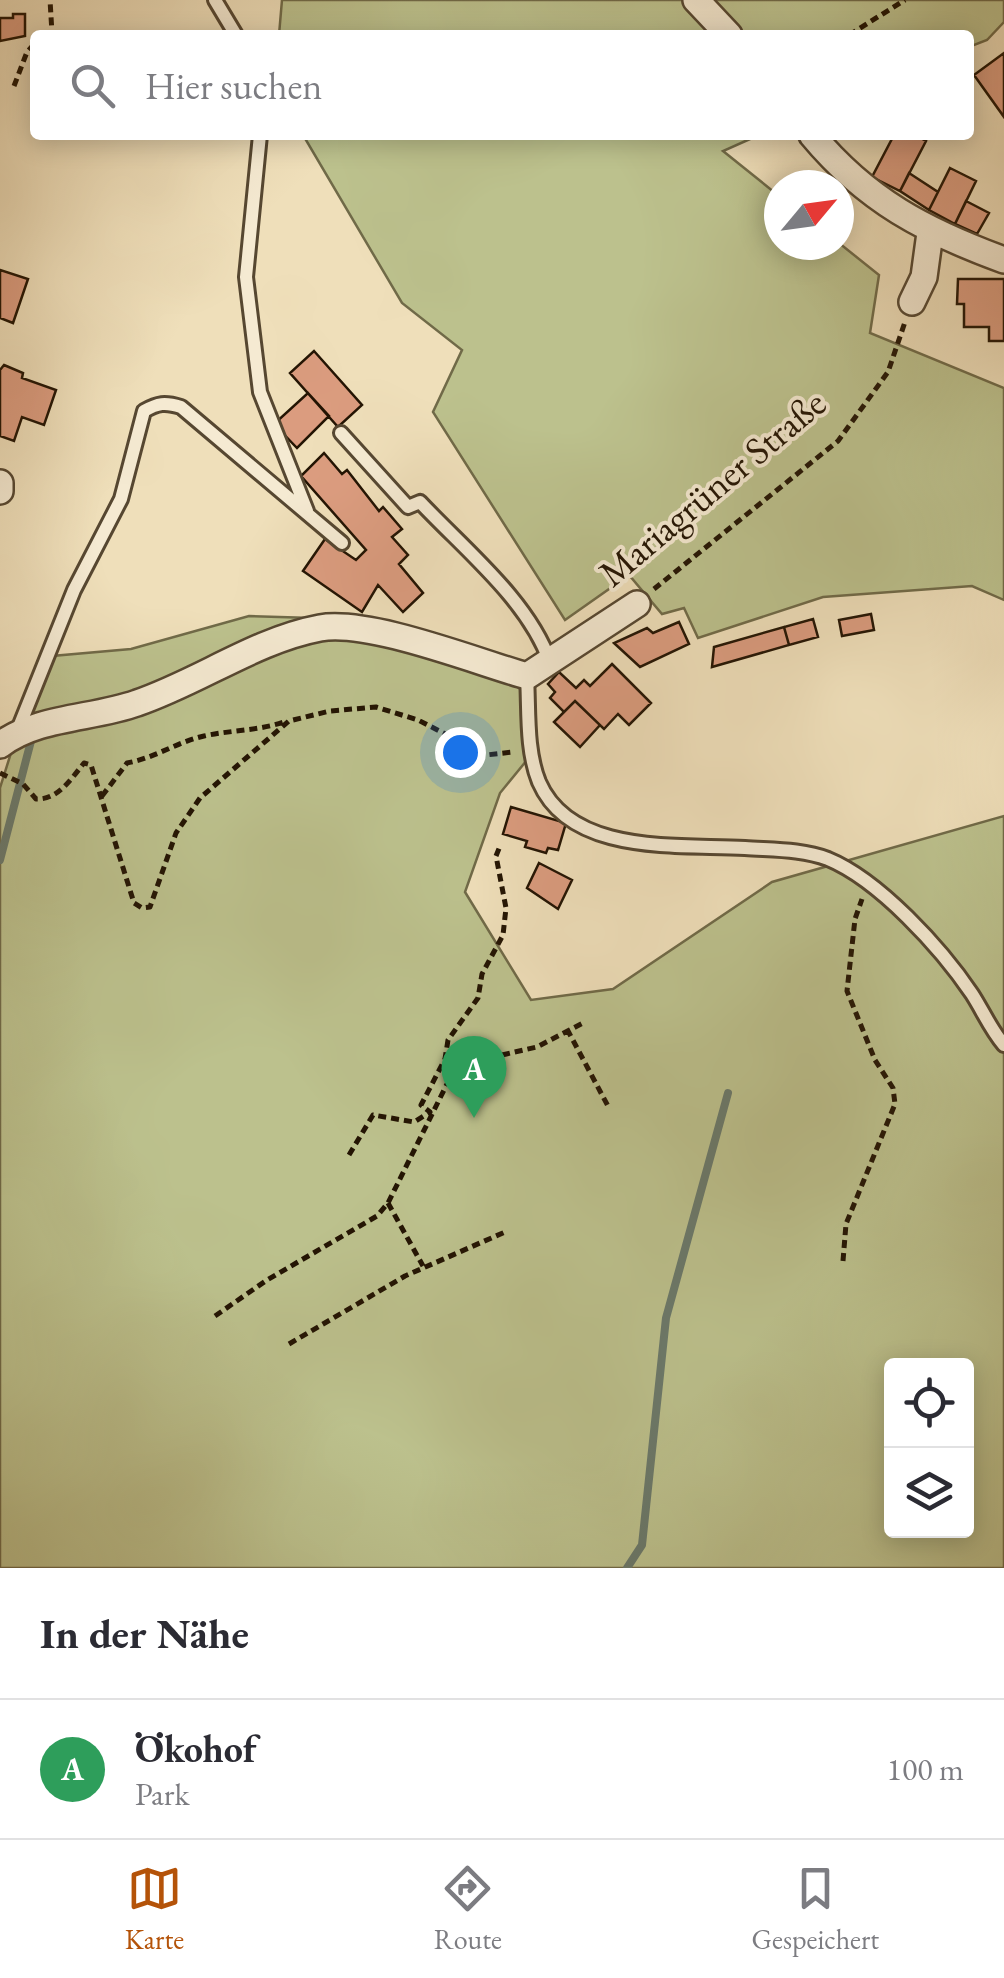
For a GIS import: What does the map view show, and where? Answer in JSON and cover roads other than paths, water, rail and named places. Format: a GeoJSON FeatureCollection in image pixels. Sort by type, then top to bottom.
{"type":"FeatureCollection","features":[{"type":"Feature","properties":{"kind":"street"},"geometry":{"type":"LineString","coordinates":[[696,0],[724,30]]}},
{"type":"Feature","properties":{"kind":"street"},"geometry":{"type":"LineString","coordinates":[[817,140],[864,188],[930,233],[1004,260]]}},
{"type":"Feature","properties":{"kind":"street"},"geometry":{"type":"LineString","coordinates":[[912,302],[924,277],[930,233]]}},
{"type":"Feature","properties":{"kind":"street","name":"Mariagrüner Straße"},"geometry":{"type":"LineString","coordinates":[[528,676],[636,604]]}},
{"type":"Feature","properties":{"kind":"street"},"geometry":{"type":"LineString","coordinates":[[8,738],[137,704],[267,646],[322,628],[367,630],[528,676]]}},
{"type":"Feature","properties":{"kind":"lane"},"geometry":{"type":"LineString","coordinates":[[214,0],[233,30]]}},
{"type":"Feature","properties":{"kind":"lane"},"geometry":{"type":"LineString","coordinates":[[260,140],[246,277],[260,392],[308,514]]}},
{"type":"Feature","properties":{"kind":"lane"},"geometry":{"type":"LineString","coordinates":[[8,738],[74,590],[121,499],[144,411],[166,402],[180,407],[342,542]]}},
{"type":"Feature","properties":{"kind":"lane"},"geometry":{"type":"LineString","coordinates":[[340,433],[408,506],[420,502],[513,602],[542,640],[550,662]]}},
{"type":"Feature","properties":{"kind":"lane"},"geometry":{"type":"LineString","coordinates":[[528,676],[530,747],[539,782],[556,809],[586,830],[632,841],[792,851],[827,859],[868,882],[934,948],[970,991],[1004,1045]]}},
{"type":"Feature","properties":{"kind":"waterway"},"geometry":{"type":"LineString","coordinates":[[0,860],[31,741]]}},
{"type":"Feature","properties":{"kind":"waterway"},"geometry":{"type":"LineString","coordinates":[[627,1568],[642,1545],[666,1318],[728,1093]]}},
{"type":"Feature","properties":{"kind":"place","name":"Ökohof"},"geometry":{"type":"Point","coordinates":[474,1118]}}]}
